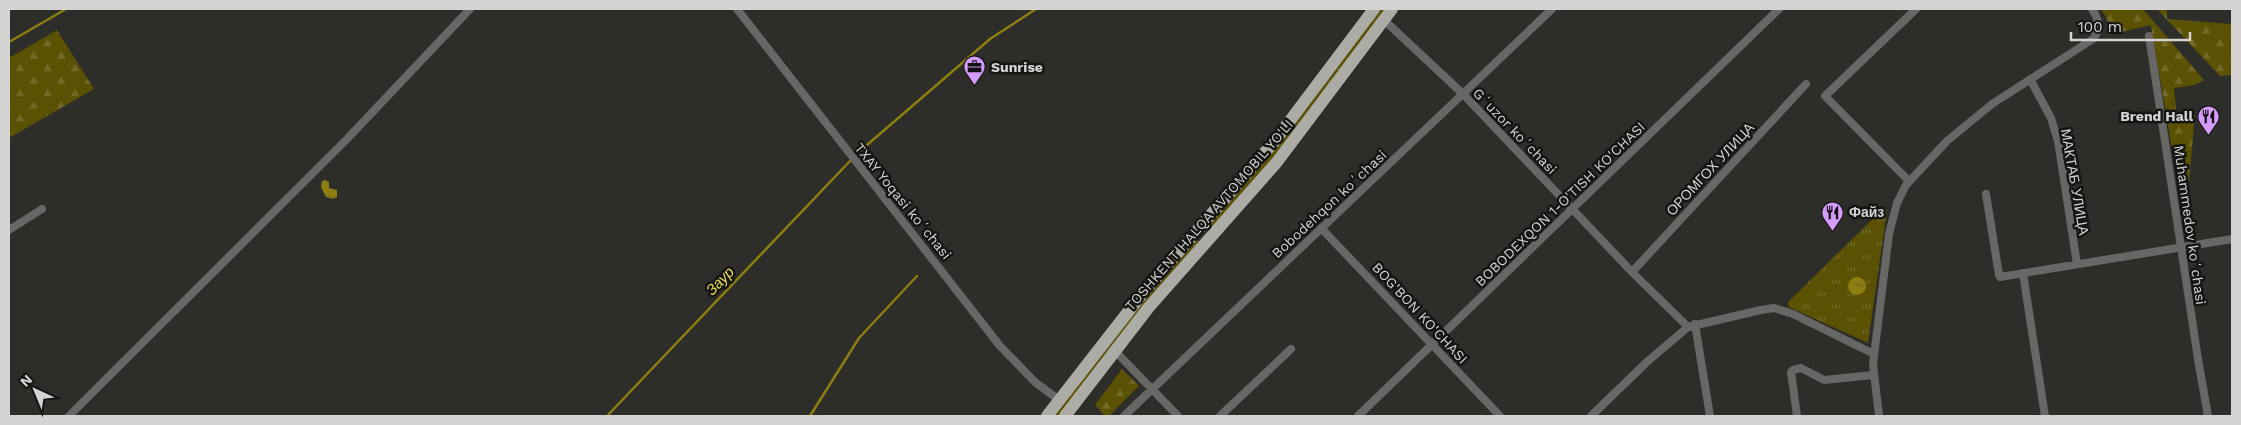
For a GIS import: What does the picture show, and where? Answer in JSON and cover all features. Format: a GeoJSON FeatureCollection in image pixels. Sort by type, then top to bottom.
{"type":"FeatureCollection","features":[{"type":"Feature","properties":{"kind":"highway","name":"TOSHKENT HALQA AVTOMOBIL YO'LI"},"geometry":{"type":"LineString","coordinates":[[1047,416],[1125,314],[1274,142],[1374,9]]}},
{"type":"Feature","properties":{"kind":"highway","name":"TOSHKENT HALQA AVTOMOBIL YO'LI"},"geometry":{"type":"LineString","coordinates":[[1065,416],[1149,307],[1277,162],[1392,9]]}},
{"type":"Feature","properties":{"kind":"highway"},"geometry":{"type":"LineString","coordinates":[[1195,231],[1206,242]]}},
{"type":"Feature","properties":{"kind":"street"},"geometry":{"type":"LineString","coordinates":[[69,416],[347,139],[470,9]]}},
{"type":"Feature","properties":{"kind":"street","name":"TXAY Yoqasi koʻchasi"},"geometry":{"type":"LineString","coordinates":[[737,9],[1000,346],[1035,382],[1059,400]]}},
{"type":"Feature","properties":{"kind":"street","name":"Bobodehqon koʻchasi"},"geometry":{"type":"LineString","coordinates":[[1124,416],[1552,9]]}},
{"type":"Feature","properties":{"kind":"street","name":"BOBODEXQON 1-O'TISH KO'CHASI"},"geometry":{"type":"LineString","coordinates":[[1358,416],[1778,9]]}},
{"type":"Feature","properties":{"kind":"street"},"geometry":{"type":"LineString","coordinates":[[1909,181],[1824,96],[1916,9]]}},
{"type":"Feature","properties":{"kind":"street"},"geometry":{"type":"LineString","coordinates":[[1879,416],[1873,375],[1874,354],[1889,234],[1897,203],[1909,181],[1954,135],[1992,104],[2090,42],[2096,36],[2098,29],[2098,21],[2092,9]]}},
{"type":"Feature","properties":{"kind":"street","name":"Gʻuzor koʻchasi"},"geometry":{"type":"LineString","coordinates":[[1384,20],[1464,94],[1632,272],[1691,326]]}},
{"type":"Feature","properties":{"kind":"street","name":"Muhammedov koʻchasi"},"geometry":{"type":"LineString","coordinates":[[2149,36],[2180,247],[2208,416]]}},
{"type":"Feature","properties":{"kind":"street","name":"МАКТАБ УЛИЦА"},"geometry":{"type":"LineString","coordinates":[[2030,79],[2051,118],[2058,141],[2077,264]]}},
{"type":"Feature","properties":{"kind":"street","name":"ОРОМГОХ УЛИЦА"},"geometry":{"type":"LineString","coordinates":[[1632,272],[1806,84]]}},
{"type":"Feature","properties":{"kind":"street"},"geometry":{"type":"LineString","coordinates":[[1986,194],[1998,275],[2005,277],[2232,239]]}},
{"type":"Feature","properties":{"kind":"street"},"geometry":{"type":"LineString","coordinates":[[9,230],[42,209]]}},
{"type":"Feature","properties":{"kind":"street","name":"BOG'BON KO'CHASI"},"geometry":{"type":"LineString","coordinates":[[1321,228],[1500,416]]}},
{"type":"Feature","properties":{"kind":"street"},"geometry":{"type":"LineString","coordinates":[[2023,273],[2045,416]]}},
{"type":"Feature","properties":{"kind":"street"},"geometry":{"type":"LineString","coordinates":[[1591,416],[1648,361],[1691,326],[1761,310],[1774,308],[1793,314],[1874,354]]}},
{"type":"Feature","properties":{"kind":"street"},"geometry":{"type":"LineString","coordinates":[[1691,326],[1710,416]]}},
{"type":"Feature","properties":{"kind":"street"},"geometry":{"type":"LineString","coordinates":[[1220,416],[1290,349]]}},
{"type":"Feature","properties":{"kind":"street"},"geometry":{"type":"LineString","coordinates":[[1115,351],[1178,416]]}},
{"type":"Feature","properties":{"kind":"street"},"geometry":{"type":"LineString","coordinates":[[1797,416],[1791,372],[1793,370],[1801,368],[1824,380],[1873,375]]}},
{"type":"Feature","properties":{"kind":"green space"},"geometry":{"type":"Polygon","coordinates":[[[1381,9],[1388,9],[1309,117],[1211,231],[1207,228],[1281,143],[1381,9]]]}},
{"type":"Feature","properties":{"kind":"green space"},"geometry":{"type":"Polygon","coordinates":[[[2101,9],[2143,9],[2204,80],[2195,85],[2174,88],[2177,117],[2195,115],[2189,180],[2177,179],[2151,25],[2108,35],[2109,28],[2101,9]]]}},
{"type":"Feature","properties":{"kind":"green space"},"geometry":{"type":"Polygon","coordinates":[[[2157,9],[2167,9],[2167,19],[2232,24],[2232,75],[2220,76],[2157,9]]]}},
{"type":"Feature","properties":{"kind":"green space"},"geometry":{"type":"Polygon","coordinates":[[[57,30],[94,89],[9,138],[9,58],[57,30]]]}},
{"type":"Feature","properties":{"kind":"green space"},"geometry":{"type":"Polygon","coordinates":[[[1884,208],[1887,210],[1868,343],[1789,307],[1788,302],[1884,208]]]}},
{"type":"Feature","properties":{"kind":"green space"},"geometry":{"type":"Polygon","coordinates":[[[1197,240],[1199,243],[1061,416],[1054,416],[1124,324],[1197,240]]]}},
{"type":"Feature","properties":{"kind":"green space"},"geometry":{"type":"Polygon","coordinates":[[[1122,369],[1139,386],[1109,416],[1105,416],[1095,405],[1122,369]]]}},
{"type":"Feature","properties":{"kind":"water"},"geometry":{"type":"Polygon","coordinates":[[[322,181],[329,182],[329,188],[337,190],[337,197],[333,199],[326,197],[321,187],[322,181]]]}},
{"type":"Feature","properties":{"kind":"water"},"geometry":{"type":"Polygon","coordinates":[[[1857,277],[1863,280],[1866,286],[1863,292],[1857,295],[1851,292],[1848,286],[1851,280],[1857,277]]]}},
{"type":"Feature","properties":{"kind":"waterway"},"geometry":{"type":"LineString","coordinates":[[9,42],[66,9]]}},
{"type":"Feature","properties":{"kind":"waterway","name":"Заур"},"geometry":{"type":"LineString","coordinates":[[860,151],[990,39],[1036,9]]}},
{"type":"Feature","properties":{"kind":"waterway","name":"Заур"},"geometry":{"type":"LineString","coordinates":[[607,416],[850,161]]}},
{"type":"Feature","properties":{"kind":"waterway"},"geometry":{"type":"LineString","coordinates":[[810,416],[859,338],[917,276]]}},
{"type":"Feature","properties":{"kind":"place","name":"Sunrise"},"geometry":{"type":"Point","coordinates":[975,86]}},
{"type":"Feature","properties":{"kind":"place","name":"Brend Hall"},"geometry":{"type":"Point","coordinates":[2209,135]}},
{"type":"Feature","properties":{"kind":"place","name":"Файз"},"geometry":{"type":"Point","coordinates":[1833,231]}}]}
